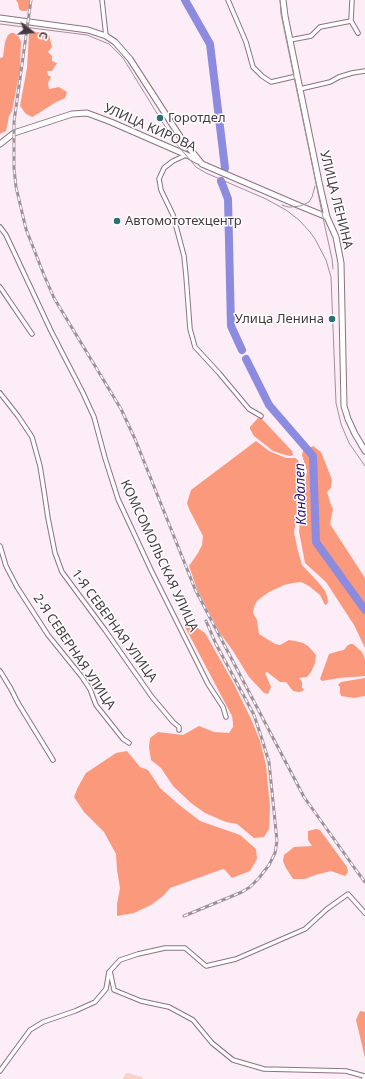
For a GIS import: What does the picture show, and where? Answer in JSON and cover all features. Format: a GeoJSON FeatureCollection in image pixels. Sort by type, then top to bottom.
{"type":"FeatureCollection","features":[{"type":"Feature","properties":{"kind":"main road","name":"УЛИЦА ЛЕНИНА"},"geometry":{"type":"LineString","coordinates":[[283,0],[319,182],[327,217],[336,237],[340,263],[344,406],[348,419],[365,451]]}},
{"type":"Feature","properties":{"kind":"main road","name":"УЛИЦА КИРОВА"},"geometry":{"type":"LineString","coordinates":[[0,18],[88,30],[106,36],[115,42],[130,60],[181,138],[202,164]]}},
{"type":"Feature","properties":{"kind":"main road","name":"УЛИЦА КИРОВА"},"geometry":{"type":"LineString","coordinates":[[0,144],[14,133],[72,114],[87,113],[186,154],[202,164],[327,217]]}},
{"type":"Feature","properties":{"kind":"street"},"geometry":{"type":"LineString","coordinates":[[102,0],[106,36]]}},
{"type":"Feature","properties":{"kind":"street"},"geometry":{"type":"LineString","coordinates":[[228,0],[246,42],[253,67],[271,82],[297,76]]}},
{"type":"Feature","properties":{"kind":"street"},"geometry":{"type":"LineString","coordinates":[[352,0],[351,21],[358,33]]}},
{"type":"Feature","properties":{"kind":"street"},"geometry":{"type":"LineString","coordinates":[[290,40],[312,36],[320,27],[351,21]]}},
{"type":"Feature","properties":{"kind":"street"},"geometry":{"type":"LineString","coordinates":[[300,89],[330,82],[339,77],[352,73],[365,71]]}},
{"type":"Feature","properties":{"kind":"street"},"geometry":{"type":"LineString","coordinates":[[186,154],[164,168],[159,179],[161,190],[173,215],[184,256],[190,329],[195,347],[249,408],[260,416]]}},
{"type":"Feature","properties":{"kind":"street","name":"КОМСОМОЛЬСКАЯ УЛИЦА"},"geometry":{"type":"LineString","coordinates":[[0,227],[6,235],[51,331],[94,417],[118,499],[151,570],[226,717]]}},
{"type":"Feature","properties":{"kind":"street"},"geometry":{"type":"LineString","coordinates":[[0,287],[32,334]]}},
{"type":"Feature","properties":{"kind":"street","name":"1-Я СЕВЕРНАЯ УЛИЦА"},"geometry":{"type":"LineString","coordinates":[[0,394],[18,416],[32,437],[40,466],[54,546],[62,572],[152,696],[173,722],[179,727],[179,730]]}},
{"type":"Feature","properties":{"kind":"street","name":"2-Я СЕВЕРНАЯ УЛИЦА"},"geometry":{"type":"LineString","coordinates":[[0,546],[6,566],[17,587],[48,635],[82,677],[90,689],[96,705],[123,739],[129,743]]}},
{"type":"Feature","properties":{"kind":"street"},"geometry":{"type":"LineString","coordinates":[[0,671],[53,760]]}},
{"type":"Feature","properties":{"kind":"street"},"geometry":{"type":"LineString","coordinates":[[0,1071],[30,1030],[43,1022],[75,1011],[95,1002],[106,989],[110,971],[120,960],[165,948],[185,948],[206,966],[236,959],[305,929],[326,909],[348,894],[365,913]]}},
{"type":"Feature","properties":{"kind":"street"},"geometry":{"type":"LineString","coordinates":[[110,971],[114,990],[141,1001],[169,1007],[193,1020],[212,1043],[233,1060],[264,1069],[346,1071],[364,1076],[364,1079]]}},
{"type":"Feature","properties":{"kind":"shaded area"},"geometry":{"type":"Polygon","coordinates":[[[16,0],[30,0],[27,11],[22,11],[19,9],[16,0]]]}},
{"type":"Feature","properties":{"kind":"shaded area"},"geometry":{"type":"Polygon","coordinates":[[[38,32],[49,35],[52,47],[48,52],[52,56],[52,61],[57,63],[52,71],[47,71],[48,75],[51,77],[48,83],[49,89],[59,87],[67,92],[65,98],[32,117],[26,114],[20,106],[27,68],[29,34],[38,32]]]}},
{"type":"Feature","properties":{"kind":"shaded area"},"geometry":{"type":"Polygon","coordinates":[[[14,33],[19,37],[21,42],[20,70],[12,111],[9,116],[6,131],[0,134],[0,58],[3,57],[5,42],[8,35],[14,33]]]}},
{"type":"Feature","properties":{"kind":"shaded area"},"geometry":{"type":"Polygon","coordinates":[[[258,418],[262,419],[292,451],[293,455],[285,455],[273,451],[254,436],[250,427],[258,418]]]}},
{"type":"Feature","properties":{"kind":"shaded area"},"geometry":{"type":"Polygon","coordinates":[[[256,441],[269,451],[286,458],[295,458],[298,460],[302,476],[294,533],[302,565],[318,582],[327,596],[328,602],[325,605],[320,595],[309,586],[301,582],[293,583],[284,585],[269,592],[257,601],[254,607],[253,613],[257,620],[259,634],[275,644],[280,645],[289,640],[303,643],[316,655],[315,663],[311,672],[307,677],[299,678],[302,682],[302,688],[304,689],[303,691],[299,692],[293,691],[286,682],[280,682],[267,672],[265,673],[271,687],[268,694],[264,693],[249,677],[220,633],[197,589],[189,566],[202,545],[203,536],[187,503],[191,490],[256,441]]]}},
{"type":"Feature","properties":{"kind":"shaded area"},"geometry":{"type":"Polygon","coordinates":[[[313,446],[321,452],[332,480],[331,488],[327,492],[333,509],[330,524],[365,578],[365,648],[354,625],[326,582],[305,563],[299,531],[307,471],[302,455],[303,451],[313,446]]]}},
{"type":"Feature","properties":{"kind":"shaded area"},"geometry":{"type":"Polygon","coordinates":[[[185,621],[191,622],[205,633],[234,684],[260,741],[266,765],[270,807],[269,829],[264,837],[254,838],[237,824],[226,822],[205,813],[191,803],[173,786],[161,768],[151,760],[149,747],[150,738],[158,732],[183,735],[199,726],[214,732],[229,733],[233,727],[232,716],[185,627],[185,621]]]}},
{"type":"Feature","properties":{"kind":"shaded area"},"geometry":{"type":"Polygon","coordinates":[[[350,644],[353,644],[362,652],[365,659],[365,676],[322,681],[320,679],[329,654],[344,650],[350,644]]]}},
{"type":"Feature","properties":{"kind":"shaded area"},"geometry":{"type":"Polygon","coordinates":[[[365,678],[365,696],[354,698],[341,696],[340,687],[338,685],[341,682],[365,678]]]}},
{"type":"Feature","properties":{"kind":"shaded area"},"geometry":{"type":"Polygon","coordinates":[[[127,751],[140,767],[148,770],[160,788],[200,821],[240,835],[256,849],[257,859],[250,871],[232,878],[223,869],[170,888],[163,896],[151,905],[134,913],[117,916],[117,904],[120,888],[116,854],[104,832],[84,812],[74,797],[86,773],[116,753],[127,751]]]}},
{"type":"Feature","properties":{"kind":"shaded area"},"geometry":{"type":"Polygon","coordinates":[[[316,829],[320,830],[347,867],[348,872],[345,876],[331,871],[305,879],[293,879],[286,868],[283,861],[284,855],[294,847],[312,846],[308,840],[308,831],[316,829]]]}},
{"type":"Feature","properties":{"kind":"shaded area"},"geometry":{"type":"Polygon","coordinates":[[[360,1011],[365,1012],[365,1058],[356,1020],[360,1011]]]}},
{"type":"Feature","properties":{"kind":"shaded area"},"geometry":{"type":"Polygon","coordinates":[[[128,1073],[142,1077],[143,1079],[123,1079],[125,1074],[128,1073]]]}},
{"type":"Feature","properties":{"kind":"waterway","name":"Кандалеп"},"geometry":{"type":"LineString","coordinates":[[185,0],[210,44],[225,168]]}},
{"type":"Feature","properties":{"kind":"waterway","name":"Кандалеп"},"geometry":{"type":"LineString","coordinates":[[221,181],[228,199],[231,326],[242,350]]}},
{"type":"Feature","properties":{"kind":"waterway","name":"Кандалеп"},"geometry":{"type":"LineString","coordinates":[[246,359],[269,405],[313,456],[316,542],[365,610]]}},
{"type":"Feature","properties":{"kind":"tram line"},"geometry":{"type":"LineString","coordinates":[[280,0],[281,14],[333,269]]}},
{"type":"Feature","properties":{"kind":"tram line"},"geometry":{"type":"LineString","coordinates":[[0,24],[87,35],[109,44],[123,58],[174,141],[196,167],[206,173],[266,199],[286,210],[299,220],[310,232],[326,260],[331,277],[336,403],[341,424],[349,443],[365,466]]}},
{"type":"Feature","properties":{"kind":"tram line"},"geometry":{"type":"LineString","coordinates":[[282,205],[291,207],[300,206],[309,202],[315,186]]}},
{"type":"Feature","properties":{"kind":"railway"},"geometry":{"type":"LineString","coordinates":[[31,0],[14,122],[14,168],[16,187],[26,229],[54,298],[121,409],[135,439],[195,589],[304,797],[365,882]]}},
{"type":"Feature","properties":{"kind":"railway"},"geometry":{"type":"LineString","coordinates":[[184,916],[242,892],[250,887],[269,865],[275,853],[277,841],[269,762],[261,736],[254,715],[216,644],[206,621]]}},
{"type":"Feature","properties":{"kind":"place","name":"Горотдел"},"geometry":{"type":"Point","coordinates":[160,118]}},
{"type":"Feature","properties":{"kind":"place","name":"Автомототехцентр"},"geometry":{"type":"Point","coordinates":[117,221]}},
{"type":"Feature","properties":{"kind":"place","name":"Улица Ленина"},"geometry":{"type":"Point","coordinates":[332,319]}}]}
